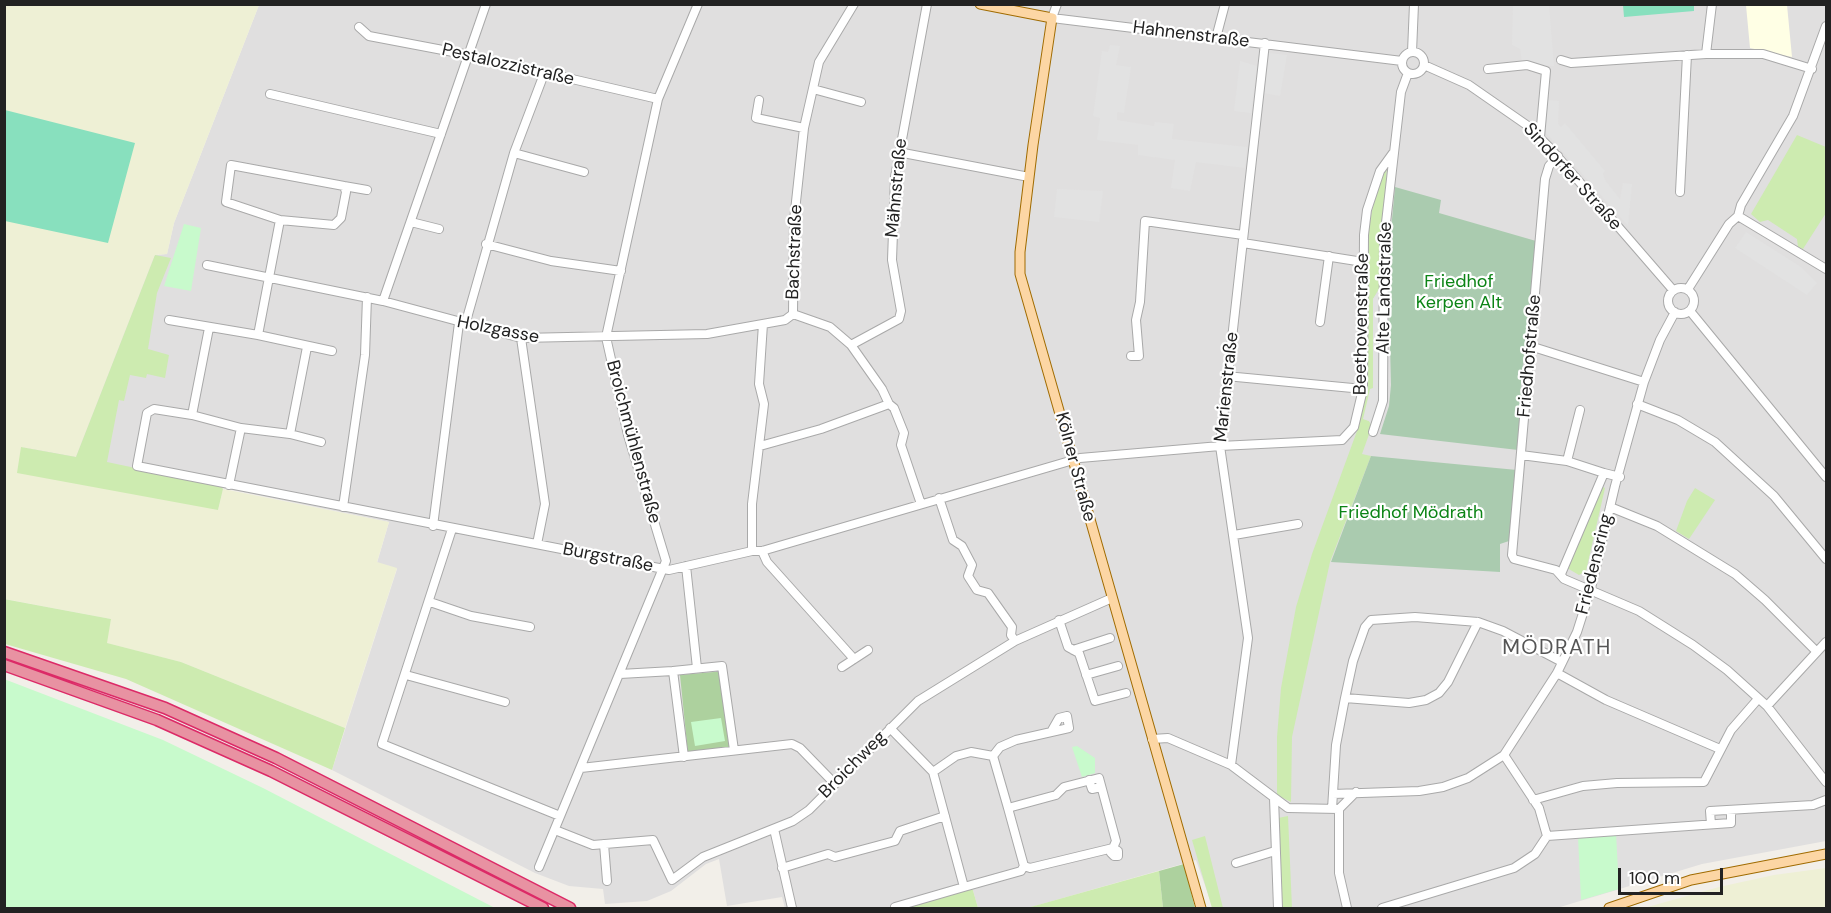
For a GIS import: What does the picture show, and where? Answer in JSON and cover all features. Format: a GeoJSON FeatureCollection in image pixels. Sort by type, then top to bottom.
{"type":"FeatureCollection","features":[{"type":"Feature","properties":{"kind":"highway"},"geometry":{"type":"LineString","coordinates":[[4,652],[165,708],[276,758],[570,909]]}},
{"type":"Feature","properties":{"kind":"highway"},"geometry":{"type":"LineString","coordinates":[[4,665],[157,720],[271,771],[543,909]]}},
{"type":"Feature","properties":{"kind":"main road","name":"Hahnenstraße"},"geometry":{"type":"LineString","coordinates":[[980,4],[1052,18]]}},
{"type":"Feature","properties":{"kind":"main road","name":"Kölner Straße"},"geometry":{"type":"LineString","coordinates":[[1052,18],[1029,177],[1020,274],[1201,909]]}},
{"type":"Feature","properties":{"kind":"main road"},"geometry":{"type":"LineString","coordinates":[[1609,909],[1691,880],[1827,854]]}},
{"type":"Feature","properties":{"kind":"street"},"geometry":{"type":"LineString","coordinates":[[382,301],[486,4]]}},
{"type":"Feature","properties":{"kind":"street","name":"Broichmühlenstraße"},"geometry":{"type":"LineString","coordinates":[[664,569],[666,561],[627,435],[606,337],[658,99],[698,4]]}},
{"type":"Feature","properties":{"kind":"street","name":"Bachstraße"},"geometry":{"type":"LineString","coordinates":[[854,4],[819,62],[804,128],[794,220],[793,314],[830,327],[851,345],[882,389],[889,404],[894,408],[904,433],[901,445],[921,504]]}},
{"type":"Feature","properties":{"kind":"street","name":"Mähnstraße"},"geometry":{"type":"LineString","coordinates":[[851,345],[899,319],[901,311],[892,260],[895,177],[927,4]]}},
{"type":"Feature","properties":{"kind":"street"},"geometry":{"type":"LineString","coordinates":[[1052,18],[1057,4]]}},
{"type":"Feature","properties":{"kind":"street"},"geometry":{"type":"LineString","coordinates":[[1216,38],[1225,4]]}},
{"type":"Feature","properties":{"kind":"street"},"geometry":{"type":"LineString","coordinates":[[1412,52],[1414,4]]}},
{"type":"Feature","properties":{"kind":"street"},"geometry":{"type":"LineString","coordinates":[[1706,54],[1712,4]]}},
{"type":"Feature","properties":{"kind":"street","name":"Hahnenstraße"},"geometry":{"type":"LineString","coordinates":[[1052,18],[1402,61]]}},
{"type":"Feature","properties":{"kind":"street"},"geometry":{"type":"LineString","coordinates":[[1688,290],[1729,224],[1738,216],[1741,205],[1793,116],[1827,26]]}},
{"type":"Feature","properties":{"kind":"street","name":"Pestalozzistraße"},"geometry":{"type":"LineString","coordinates":[[359,27],[369,36],[469,55],[658,99]]}},
{"type":"Feature","properties":{"kind":"street","name":"Marienstraße"},"geometry":{"type":"LineString","coordinates":[[1231,765],[1248,638],[1220,446],[1226,376],[1265,43]]}},
{"type":"Feature","properties":{"kind":"street"},"geometry":{"type":"LineString","coordinates":[[1412,52],[1422,56],[1424,66],[1418,73],[1408,73],[1403,68],[1402,61],[1407,54],[1412,52]]}},
{"type":"Feature","properties":{"kind":"street"},"geometry":{"type":"LineString","coordinates":[[1561,60],[1571,63],[1706,54],[1763,54],[1812,69]]}},
{"type":"Feature","properties":{"kind":"street"},"geometry":{"type":"LineString","coordinates":[[1680,192],[1687,55]]}},
{"type":"Feature","properties":{"kind":"street"},"geometry":{"type":"LineString","coordinates":[[1488,69],[1527,65],[1546,71],[1540,137]]}},
{"type":"Feature","properties":{"kind":"street","name":"Sindorfer Straße"},"geometry":{"type":"LineString","coordinates":[[1424,66],[1478,90],[1511,112],[1540,137],[1673,290]]}},
{"type":"Feature","properties":{"kind":"street","name":"Alte Landstraße"},"geometry":{"type":"LineString","coordinates":[[1373,432],[1383,401],[1384,240],[1401,92],[1408,73]]}},
{"type":"Feature","properties":{"kind":"street"},"geometry":{"type":"LineString","coordinates":[[433,526],[462,324],[514,153],[544,74]]}},
{"type":"Feature","properties":{"kind":"street"},"geometry":{"type":"LineString","coordinates":[[813,89],[861,102]]}},
{"type":"Feature","properties":{"kind":"street"},"geometry":{"type":"LineString","coordinates":[[270,94],[441,134]]}},
{"type":"Feature","properties":{"kind":"street"},"geometry":{"type":"LineString","coordinates":[[759,100],[756,118],[804,128]]}},
{"type":"Feature","properties":{"kind":"street"},"geometry":{"type":"LineString","coordinates":[[898,152],[1029,177]]}},
{"type":"Feature","properties":{"kind":"street"},"geometry":{"type":"LineString","coordinates":[[514,153],[584,172]]}},
{"type":"Feature","properties":{"kind":"street","name":"Beethovenstraße"},"geometry":{"type":"LineString","coordinates":[[1073,461],[1090,457],[1220,446],[1342,440],[1354,428],[1363,389],[1363,262],[1367,210],[1380,171],[1393,153]]}},
{"type":"Feature","properties":{"kind":"street","name":"Friedhofstraße"},"geometry":{"type":"LineString","coordinates":[[1558,156],[1549,166],[1545,179],[1512,555],[1514,559],[1561,574]]}},
{"type":"Feature","properties":{"kind":"street"},"geometry":{"type":"LineString","coordinates":[[344,186],[346,192],[338,223],[334,225],[280,220],[226,202],[231,165],[367,189]]}},
{"type":"Feature","properties":{"kind":"street"},"geometry":{"type":"LineString","coordinates":[[1738,216],[1827,269]]}},
{"type":"Feature","properties":{"kind":"street"},"geometry":{"type":"LineString","coordinates":[[258,335],[280,220]]}},
{"type":"Feature","properties":{"kind":"street"},"geometry":{"type":"LineString","coordinates":[[1131,356],[1138,356],[1136,320],[1140,302],[1145,220],[1363,262]]}},
{"type":"Feature","properties":{"kind":"street"},"geometry":{"type":"LineString","coordinates":[[411,222],[439,229]]}},
{"type":"Feature","properties":{"kind":"street"},"geometry":{"type":"LineString","coordinates":[[486,244],[551,261],[621,271]]}},
{"type":"Feature","properties":{"kind":"street"},"geometry":{"type":"LineString","coordinates":[[1320,322],[1329,256]]}},
{"type":"Feature","properties":{"kind":"street","name":"Holzgasse"},"geometry":{"type":"LineString","coordinates":[[207,265],[367,297],[521,338],[707,334],[785,320],[793,314]]}},
{"type":"Feature","properties":{"kind":"street"},"geometry":{"type":"LineString","coordinates":[[1678,288],[1688,290],[1694,296],[1694,304],[1690,311],[1681,314],[1675,312],[1669,307],[1668,298],[1673,290],[1678,288]]}},
{"type":"Feature","properties":{"kind":"street"},"geometry":{"type":"LineString","coordinates":[[343,507],[365,355],[367,297]]}},
{"type":"Feature","properties":{"kind":"street"},"geometry":{"type":"LineString","coordinates":[[1690,311],[1827,477]]}},
{"type":"Feature","properties":{"kind":"street","name":"Friedensring"},"geometry":{"type":"LineString","coordinates":[[1504,755],[1557,672],[1577,632],[1591,588],[1637,404],[1660,340],[1675,312]]}},
{"type":"Feature","properties":{"kind":"street"},"geometry":{"type":"LineString","coordinates":[[169,320],[258,335],[332,351]]}},
{"type":"Feature","properties":{"kind":"street"},"geometry":{"type":"LineString","coordinates":[[752,551],[752,504],[764,404],[759,384],[763,324]]}},
{"type":"Feature","properties":{"kind":"street"},"geometry":{"type":"LineString","coordinates":[[209,328],[192,415],[241,428],[290,434],[321,442]]}},
{"type":"Feature","properties":{"kind":"street"},"geometry":{"type":"LineString","coordinates":[[521,338],[545,504],[537,544]]}},
{"type":"Feature","properties":{"kind":"street"},"geometry":{"type":"LineString","coordinates":[[1530,346],[1644,382]]}},
{"type":"Feature","properties":{"kind":"street"},"geometry":{"type":"LineString","coordinates":[[290,434],[307,347]]}},
{"type":"Feature","properties":{"kind":"street"},"geometry":{"type":"LineString","coordinates":[[1226,376],[1363,389]]}},
{"type":"Feature","properties":{"kind":"street"},"geometry":{"type":"LineString","coordinates":[[760,446],[821,429],[889,404]]}},
{"type":"Feature","properties":{"kind":"street"},"geometry":{"type":"LineString","coordinates":[[1637,404],[1683,423],[1715,442],[1774,496],[1827,559]]}},
{"type":"Feature","properties":{"kind":"street","name":"Burgstraße"},"geometry":{"type":"LineString","coordinates":[[192,415],[154,409],[147,413],[137,466],[433,526],[664,569],[752,551],[762,551],[1073,461]]}},
{"type":"Feature","properties":{"kind":"street"},"geometry":{"type":"LineString","coordinates":[[1567,461],[1580,410]]}},
{"type":"Feature","properties":{"kind":"street"},"geometry":{"type":"LineString","coordinates":[[229,485],[241,428]]}},
{"type":"Feature","properties":{"kind":"street"},"geometry":{"type":"LineString","coordinates":[[1521,455],[1567,461],[1620,477]]}},
{"type":"Feature","properties":{"kind":"street","name":"Friedensring"},"geometry":{"type":"LineString","coordinates":[[1561,574],[1604,473]]}},
{"type":"Feature","properties":{"kind":"street"},"geometry":{"type":"LineString","coordinates":[[939,498],[950,526],[952,540],[962,546],[972,565],[968,576],[977,590],[988,593],[1012,627],[1011,635],[1015,641]]}},
{"type":"Feature","properties":{"kind":"street"},"geometry":{"type":"LineString","coordinates":[[1610,507],[1657,526],[1735,574],[1765,600],[1817,652]]}},
{"type":"Feature","properties":{"kind":"street"},"geometry":{"type":"LineString","coordinates":[[1234,535],[1298,524]]}},
{"type":"Feature","properties":{"kind":"street"},"geometry":{"type":"LineString","coordinates":[[452,529],[382,744],[561,816]]}},
{"type":"Feature","properties":{"kind":"street"},"geometry":{"type":"LineString","coordinates":[[762,551],[767,562],[854,659]]}},
{"type":"Feature","properties":{"kind":"street"},"geometry":{"type":"LineString","coordinates":[[686,566],[697,668]]}},
{"type":"Feature","properties":{"kind":"street"},"geometry":{"type":"LineString","coordinates":[[539,867],[664,569]]}},
{"type":"Feature","properties":{"kind":"street"},"geometry":{"type":"LineString","coordinates":[[1561,574],[1564,579],[1591,588],[1669,628],[1727,670],[1767,706],[1827,782]]}},
{"type":"Feature","properties":{"kind":"street","name":"Broichweg"},"geometry":{"type":"LineString","coordinates":[[555,830],[593,845],[653,840],[672,880],[703,857],[774,829],[809,810],[918,701],[1015,641],[1112,598]]}},
{"type":"Feature","properties":{"kind":"street"},"geometry":{"type":"LineString","coordinates":[[430,602],[471,616],[530,627]]}},
{"type":"Feature","properties":{"kind":"street"},"geometry":{"type":"LineString","coordinates":[[1347,909],[1340,873],[1333,794],[1336,745],[1353,661],[1365,627],[1371,620],[1415,617],[1478,622],[1503,631],[1562,662]]}},
{"type":"Feature","properties":{"kind":"street"},"geometry":{"type":"LineString","coordinates":[[1059,620],[1068,647],[1079,653],[1095,701],[1126,693]]}},
{"type":"Feature","properties":{"kind":"street"},"geometry":{"type":"LineString","coordinates":[[1345,698],[1409,703],[1426,700],[1439,693],[1448,682],[1478,622]]}},
{"type":"Feature","properties":{"kind":"street"},"geometry":{"type":"LineString","coordinates":[[1073,650],[1110,638]]}},
{"type":"Feature","properties":{"kind":"street"},"geometry":{"type":"LineString","coordinates":[[1767,706],[1827,642]]}},
{"type":"Feature","properties":{"kind":"street"},"geometry":{"type":"LineString","coordinates":[[842,667],[868,650]]}},
{"type":"Feature","properties":{"kind":"street"},"geometry":{"type":"LineString","coordinates":[[620,674],[722,666],[734,750]]}},
{"type":"Feature","properties":{"kind":"street"},"geometry":{"type":"LineString","coordinates":[[1086,675],[1118,666]]}},
{"type":"Feature","properties":{"kind":"street"},"geometry":{"type":"LineString","coordinates":[[673,671],[684,757]]}},
{"type":"Feature","properties":{"kind":"street"},"geometry":{"type":"LineString","coordinates":[[1557,672],[1606,700],[1720,749]]}},
{"type":"Feature","properties":{"kind":"street"},"geometry":{"type":"LineString","coordinates":[[406,675],[505,702]]}},
{"type":"Feature","properties":{"kind":"street"},"geometry":{"type":"LineString","coordinates":[[1533,800],[1583,786],[1617,783],[1704,782],[1731,730],[1758,699]]}},
{"type":"Feature","properties":{"kind":"street"},"geometry":{"type":"LineString","coordinates":[[890,728],[933,772],[964,887]]}},
{"type":"Feature","properties":{"kind":"street"},"geometry":{"type":"LineString","coordinates":[[993,756],[1000,747],[1051,732]]}},
{"type":"Feature","properties":{"kind":"street"},"geometry":{"type":"LineString","coordinates":[[1152,739],[1168,738],[1231,765],[1288,808],[1335,809],[1356,792]]}},
{"type":"Feature","properties":{"kind":"street"},"geometry":{"type":"LineString","coordinates":[[581,768],[792,744],[800,748],[834,783]]}},
{"type":"Feature","properties":{"kind":"street"},"geometry":{"type":"LineString","coordinates":[[933,772],[956,756],[971,752],[993,756]]}},
{"type":"Feature","properties":{"kind":"street"},"geometry":{"type":"LineString","coordinates":[[1333,794],[1419,791],[1443,787],[1468,778],[1504,755],[1544,820],[1547,836],[1535,854],[1514,868],[1382,909]]}},
{"type":"Feature","properties":{"kind":"street"},"geometry":{"type":"LineString","coordinates":[[895,907],[1021,871],[1024,866],[993,756]]}},
{"type":"Feature","properties":{"kind":"street"},"geometry":{"type":"LineString","coordinates":[[1008,808],[1056,795],[1064,787],[1099,778],[1116,841],[1113,848],[1030,868],[1024,866]]}},
{"type":"Feature","properties":{"kind":"street"},"geometry":{"type":"LineString","coordinates":[[1275,798],[1278,909]]}},
{"type":"Feature","properties":{"kind":"street"},"geometry":{"type":"LineString","coordinates":[[1711,824],[1710,811],[1813,805],[1827,800]]}},
{"type":"Feature","properties":{"kind":"street"},"geometry":{"type":"LineString","coordinates":[[1547,836],[1731,823],[1731,810]]}},
{"type":"Feature","properties":{"kind":"street"},"geometry":{"type":"LineString","coordinates":[[782,868],[828,854],[835,857],[895,841],[900,831],[945,816]]}},
{"type":"Feature","properties":{"kind":"street"},"geometry":{"type":"LineString","coordinates":[[774,829],[792,909]]}},
{"type":"Feature","properties":{"kind":"street"},"geometry":{"type":"LineString","coordinates":[[604,844],[607,880]]}},
{"type":"Feature","properties":{"kind":"street"},"geometry":{"type":"LineString","coordinates":[[1236,863],[1275,851]]}},
{"type":"Feature","properties":{"kind":"shaded area"},"geometry":{"type":"Polygon","coordinates":[[[4,5],[259,5],[174,223],[167,254],[155,255],[76,457],[21,447],[218,510],[223,489],[389,522],[377,562],[397,568],[345,728],[181,662],[106,643],[111,619],[5,599],[4,5]]]}},
{"type":"Feature","properties":{"kind":"shaded area"},"geometry":{"type":"Polygon","coordinates":[[[259,5],[1826,5],[1826,841],[1702,864],[1557,908],[1213,908],[1196,860],[1028,908],[978,908],[972,887],[892,908],[785,908],[782,897],[727,906],[719,859],[706,864],[671,891],[647,901],[605,904],[603,889],[569,886],[535,873],[332,770],[397,569],[377,563],[389,522],[21,447],[155,255],[167,254],[174,223],[259,5]]]}},
{"type":"Feature","properties":{"kind":"shaded area"},"geometry":{"type":"Polygon","coordinates":[[[1513,5],[1549,5],[1554,66],[1522,64],[1520,49],[1512,45],[1513,5]]]}},
{"type":"Feature","properties":{"kind":"shaded area"},"geometry":{"type":"Polygon","coordinates":[[[1746,5],[1787,5],[1792,57],[1750,48],[1746,5]]]}},
{"type":"Feature","properties":{"kind":"shaded area"},"geometry":{"type":"Polygon","coordinates":[[[1110,45],[1120,46],[1116,65],[1131,67],[1124,113],[1117,112],[1117,120],[1154,126],[1155,122],[1174,124],[1172,139],[1247,147],[1245,168],[1196,162],[1190,191],[1171,188],[1175,160],[1138,155],[1138,145],[1097,140],[1100,118],[1093,116],[1102,51],[1108,52],[1110,45]]]}},
{"type":"Feature","properties":{"kind":"shaded area"},"geometry":{"type":"Polygon","coordinates":[[[1269,53],[1287,55],[1280,96],[1264,93],[1269,53]]]}},
{"type":"Feature","properties":{"kind":"shaded area"},"geometry":{"type":"Polygon","coordinates":[[[1240,61],[1257,66],[1251,113],[1234,111],[1240,61]]]}},
{"type":"Feature","properties":{"kind":"shaded area"},"geometry":{"type":"Polygon","coordinates":[[[1548,100],[1559,101],[1558,124],[1561,127],[1565,123],[1605,171],[1603,174],[1605,180],[1620,199],[1623,183],[1632,184],[1628,226],[1545,132],[1548,100]]]}},
{"type":"Feature","properties":{"kind":"shaded area"},"geometry":{"type":"Polygon","coordinates":[[[1057,189],[1103,191],[1099,222],[1054,217],[1057,189]]]}},
{"type":"Feature","properties":{"kind":"shaded area"},"geometry":{"type":"Polygon","coordinates":[[[1746,232],[1801,267],[1817,283],[1807,295],[1735,248],[1746,232]]]}},
{"type":"Feature","properties":{"kind":"shaded area"},"geometry":{"type":"Polygon","coordinates":[[[1378,292],[1378,394],[1372,426],[1369,421],[1363,419],[1370,389],[1373,388],[1373,299],[1378,292]]]}},
{"type":"Feature","properties":{"kind":"shaded area"},"geometry":{"type":"Polygon","coordinates":[[[1826,868],[1826,908],[1644,908],[1719,887],[1774,875],[1826,868]]]}},
{"type":"Feature","properties":{"kind":"green space"},"geometry":{"type":"Polygon","coordinates":[[[1623,5],[1694,5],[1694,11],[1624,17],[1623,5]]]}},
{"type":"Feature","properties":{"kind":"green space"},"geometry":{"type":"Polygon","coordinates":[[[5,110],[135,143],[108,243],[5,221],[5,110]]]}},
{"type":"Feature","properties":{"kind":"green space"},"geometry":{"type":"Polygon","coordinates":[[[1797,135],[1826,147],[1826,213],[1803,249],[1798,247],[1797,239],[1768,220],[1760,222],[1751,214],[1797,135]]]}},
{"type":"Feature","properties":{"kind":"green space"},"geometry":{"type":"Polygon","coordinates":[[[1387,165],[1380,287],[1373,299],[1373,389],[1364,419],[1372,426],[1362,454],[1371,456],[1330,562],[1292,737],[1291,802],[1277,795],[1277,737],[1281,688],[1296,607],[1312,554],[1357,431],[1367,388],[1367,239],[1374,200],[1387,165]]]}},
{"type":"Feature","properties":{"kind":"green space","name":"Friedhof Kerpen Alt"},"geometry":{"type":"Polygon","coordinates":[[[1395,187],[1441,200],[1439,213],[1536,241],[1521,383],[1518,450],[1380,434],[1389,406],[1391,385],[1388,262],[1395,187]]]}},
{"type":"Feature","properties":{"kind":"green space"},"geometry":{"type":"Polygon","coordinates":[[[184,224],[201,228],[191,291],[164,286],[184,224]]]}},
{"type":"Feature","properties":{"kind":"green space"},"geometry":{"type":"Polygon","coordinates":[[[155,255],[171,258],[157,293],[148,349],[169,355],[165,378],[147,374],[146,378],[130,375],[124,401],[119,400],[107,462],[221,486],[223,489],[218,510],[17,473],[21,447],[76,457],[155,255]]]}},
{"type":"Feature","properties":{"kind":"green space","name":"Friedhof Mödrath"},"geometry":{"type":"Polygon","coordinates":[[[1371,456],[1517,470],[1509,541],[1500,544],[1500,572],[1331,562],[1371,456]]]}},
{"type":"Feature","properties":{"kind":"green space"},"geometry":{"type":"Polygon","coordinates":[[[1601,486],[1605,488],[1586,571],[1579,575],[1567,568],[1601,486]]]}},
{"type":"Feature","properties":{"kind":"green space"},"geometry":{"type":"Polygon","coordinates":[[[1695,488],[1715,500],[1689,539],[1676,531],[1687,501],[1695,488]]]}},
{"type":"Feature","properties":{"kind":"green space"},"geometry":{"type":"Polygon","coordinates":[[[4,599],[111,619],[107,643],[181,662],[345,728],[332,770],[126,679],[5,644],[4,599]]]}},
{"type":"Feature","properties":{"kind":"green space"},"geometry":{"type":"Polygon","coordinates":[[[725,671],[735,748],[688,754],[680,675],[725,671]]]}},
{"type":"Feature","properties":{"kind":"green space"},"geometry":{"type":"Polygon","coordinates":[[[4,679],[163,740],[263,788],[495,908],[5,908],[4,679]]]}},
{"type":"Feature","properties":{"kind":"green space"},"geometry":{"type":"Polygon","coordinates":[[[721,718],[725,741],[695,746],[691,722],[721,718]]]}},
{"type":"Feature","properties":{"kind":"green space"},"geometry":{"type":"Polygon","coordinates":[[[1077,746],[1095,758],[1095,773],[1082,777],[1072,747],[1077,746]]]}},
{"type":"Feature","properties":{"kind":"green space"},"geometry":{"type":"Polygon","coordinates":[[[1288,816],[1292,908],[1279,908],[1278,818],[1288,816]]]}},
{"type":"Feature","properties":{"kind":"green space"},"geometry":{"type":"Polygon","coordinates":[[[1616,833],[1619,889],[1581,900],[1578,837],[1616,833]]]}},
{"type":"Feature","properties":{"kind":"green space"},"geometry":{"type":"Polygon","coordinates":[[[1205,836],[1223,908],[1212,908],[1192,840],[1205,836]]]}},
{"type":"Feature","properties":{"kind":"green space"},"geometry":{"type":"Polygon","coordinates":[[[1184,864],[1195,908],[1163,908],[1159,871],[1184,864]]]}},
{"type":"Feature","properties":{"kind":"green space"},"geometry":{"type":"Polygon","coordinates":[[[1159,871],[1163,908],[1027,908],[1159,871]]]}},
{"type":"Feature","properties":{"kind":"green space"},"geometry":{"type":"Polygon","coordinates":[[[972,887],[978,908],[892,908],[972,887]]]}},
{"type":"Feature","properties":{"kind":"district","name":"MÖDRATH"},"geometry":{"type":"Point","coordinates":[1557,648]}}]}
